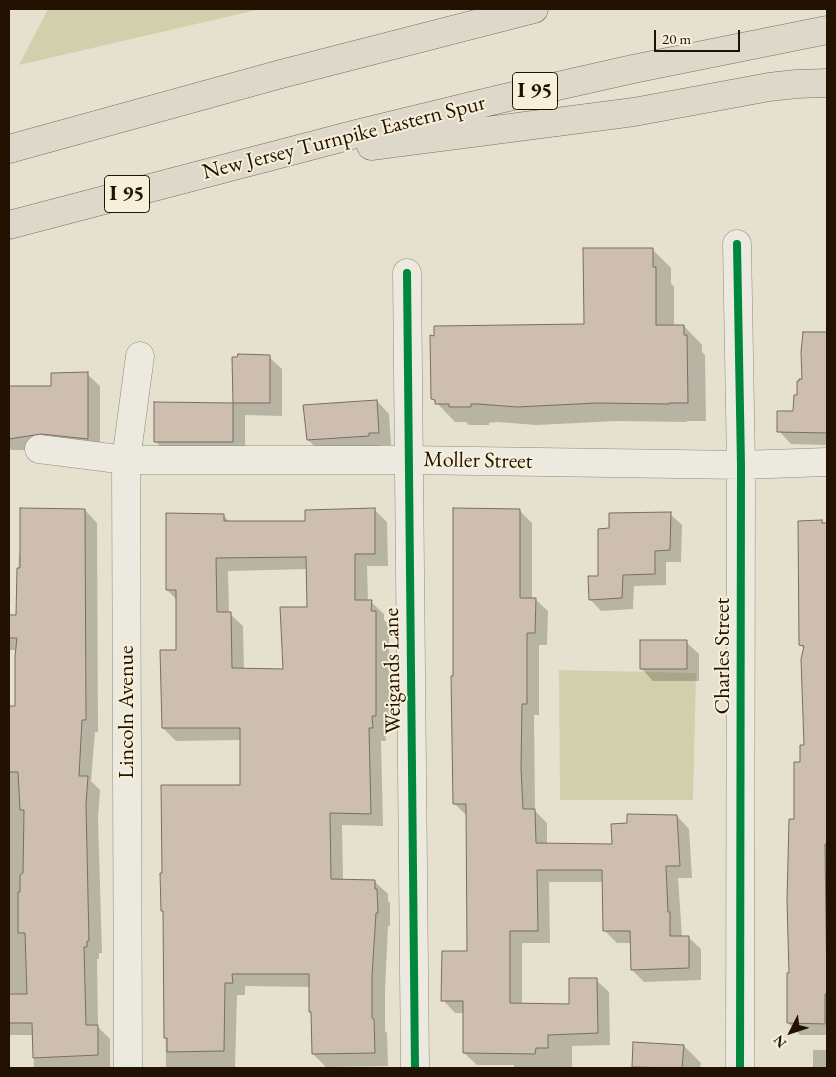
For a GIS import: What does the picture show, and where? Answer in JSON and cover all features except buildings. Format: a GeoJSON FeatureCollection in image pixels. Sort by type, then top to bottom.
{"type":"FeatureCollection","features":[{"type":"Feature","properties":{"kind":"highway"},"geometry":{"type":"LineString","coordinates":[[9,149],[281,74],[534,9]]}},
{"type":"Feature","properties":{"kind":"highway","name":"New Jersey Turnpike Eastern Spur"},"geometry":{"type":"LineString","coordinates":[[9,225],[360,133],[575,82],[827,30]]}},
{"type":"Feature","properties":{"kind":"highway"},"geometry":{"type":"LineString","coordinates":[[245,162],[634,112],[769,87],[796,84],[827,84]]}},
{"type":"Feature","properties":{"kind":"street","name":"Charles Street"},"geometry":{"type":"LineString","coordinates":[[737,244],[741,466],[740,1068]]}},
{"type":"Feature","properties":{"kind":"street","name":"Weigands Lane"},"geometry":{"type":"LineString","coordinates":[[407,273],[415,1068]]}},
{"type":"Feature","properties":{"kind":"street","name":"Lincoln Avenue"},"geometry":{"type":"LineString","coordinates":[[128,1068],[126,460],[140,356]]}},
{"type":"Feature","properties":{"kind":"street","name":"Moller Street"},"geometry":{"type":"LineString","coordinates":[[39,450],[126,460],[409,460],[741,466],[827,462]]}},
{"type":"Feature","properties":{"kind":"shaded area"},"geometry":{"type":"Polygon","coordinates":[[[48,9],[261,9],[19,65],[48,9]]]}},
{"type":"Feature","properties":{"kind":"shaded area"},"geometry":{"type":"Polygon","coordinates":[[[559,670],[696,673],[693,800],[560,800],[559,670]]]}},
{"type":"Feature","properties":{"kind":"cycle path"},"geometry":{"type":"LineString","coordinates":[[737,244],[741,465],[740,1068]]}},
{"type":"Feature","properties":{"kind":"cycle path"},"geometry":{"type":"LineString","coordinates":[[407,273],[415,1068]]}}]}
